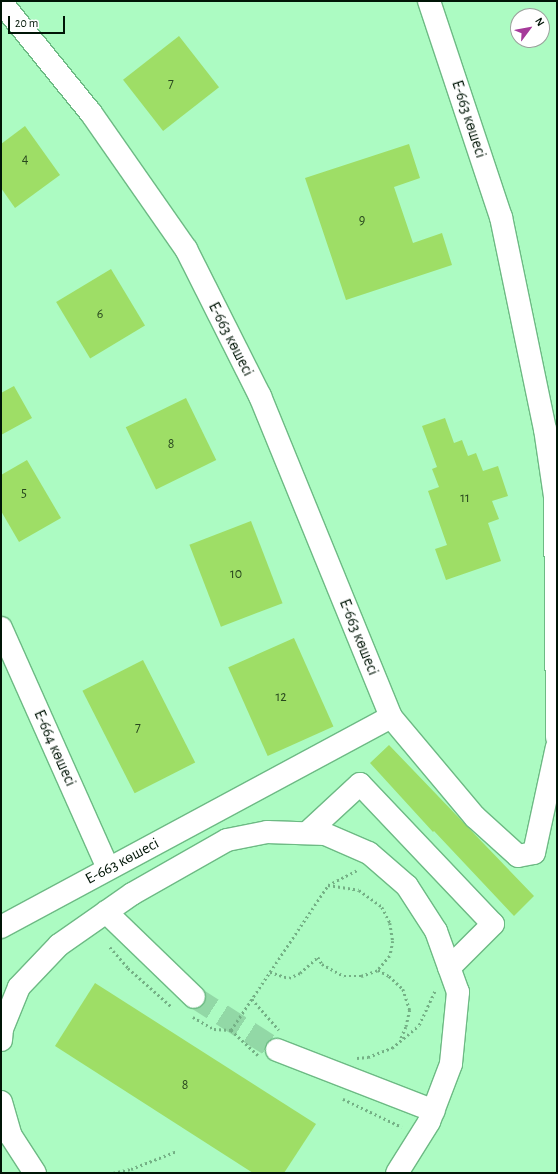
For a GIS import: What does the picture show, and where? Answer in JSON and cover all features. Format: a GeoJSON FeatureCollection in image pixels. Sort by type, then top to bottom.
{"type":"FeatureCollection","features":[{"type":"Feature","properties":{"kind":"street","name":"Е-663 көшесі"},"geometry":{"type":"LineString","coordinates":[[429,1],[501,217],[545,429],[555,497],[557,737]]}},
{"type":"Feature","properties":{"kind":"street","name":"Е-663 көшесі"},"geometry":{"type":"LineString","coordinates":[[1,2],[91,113],[186,249],[260,396],[391,717],[475,817],[518,856],[534,853],[557,747]]}},
{"type":"Feature","properties":{"kind":"street","name":"Е-664 көшесі"},"geometry":{"type":"LineString","coordinates":[[1,628],[108,868]]}},
{"type":"Feature","properties":{"kind":"street","name":"Е-663 көшесі"},"geometry":{"type":"LineString","coordinates":[[1,927],[108,868],[391,717]]}},
{"type":"Feature","properties":{"kind":"street"},"geometry":{"type":"LineString","coordinates":[[307,833],[360,784],[492,924],[448,965]]}},
{"type":"Feature","properties":{"kind":"street"},"geometry":{"type":"LineString","coordinates":[[1,1040],[2,1029],[19,987],[59,945],[132,894],[227,840],[267,832],[325,834],[369,853],[407,886],[436,931],[458,992],[451,1064],[429,1122],[397,1173]]}},
{"type":"Feature","properties":{"kind":"street"},"geometry":{"type":"LineString","coordinates":[[98,918],[187,1007]]}},
{"type":"Feature","properties":{"kind":"street"},"geometry":{"type":"LineString","coordinates":[[274,1048],[434,1110]]}},
{"type":"Feature","properties":{"kind":"street"},"geometry":{"type":"LineString","coordinates":[[1,1104],[11,1136],[35,1173]]}},
{"type":"Feature","properties":{"kind":"path"},"geometry":{"type":"LineString","coordinates":[[231,1030],[328,885],[356,870],[385,866]]}},
{"type":"Feature","properties":{"kind":"path"},"geometry":{"type":"LineString","coordinates":[[270,972],[289,978],[300,973],[318,957],[322,964],[344,976],[361,976],[378,970],[390,956],[393,941],[390,923],[382,908],[359,890],[328,885]]}},
{"type":"Feature","properties":{"kind":"path"},"geometry":{"type":"LineString","coordinates":[[98,918],[128,968],[172,1007],[187,1007],[214,1028],[231,1030],[274,1048]]}},
{"type":"Feature","properties":{"kind":"path"},"geometry":{"type":"LineString","coordinates":[[354,1058],[368,1057],[392,1048],[419,1025],[448,965]]}},
{"type":"Feature","properties":{"kind":"path"},"geometry":{"type":"LineString","coordinates":[[378,970],[389,976],[403,990],[410,1010],[406,1027],[400,1042]]}},
{"type":"Feature","properties":{"kind":"path"},"geometry":{"type":"LineString","coordinates":[[252,999],[274,1048]]}},
{"type":"Feature","properties":{"kind":"path"},"geometry":{"type":"LineString","coordinates":[[337,1097],[420,1136]]}},
{"type":"Feature","properties":{"kind":"path"},"geometry":{"type":"LineString","coordinates":[[113,1173],[131,1169],[177,1151]]}},
{"type":"Feature","properties":{"kind":"building"},"geometry":{"type":"Polygon","coordinates":[[[179,36],[219,87],[163,131],[123,80],[179,36]]]}},
{"type":"Feature","properties":{"kind":"building"},"geometry":{"type":"Polygon","coordinates":[[[25,126],[60,175],[15,208],[1,188],[1,144],[25,126]]]}},
{"type":"Feature","properties":{"kind":"building"},"geometry":{"type":"Polygon","coordinates":[[[409,144],[420,178],[394,187],[413,243],[442,233],[452,265],[346,300],[305,178],[409,144]]]}},
{"type":"Feature","properties":{"kind":"building"},"geometry":{"type":"Polygon","coordinates":[[[111,269],[145,326],[90,359],[56,302],[111,269]]]}},
{"type":"Feature","properties":{"kind":"building"},"geometry":{"type":"Polygon","coordinates":[[[14,386],[32,418],[1,435],[1,393],[14,386]]]}},
{"type":"Feature","properties":{"kind":"building"},"geometry":{"type":"Polygon","coordinates":[[[186,398],[216,460],[156,489],[126,427],[186,398]]]}},
{"type":"Feature","properties":{"kind":"building"},"geometry":{"type":"Polygon","coordinates":[[[445,418],[454,443],[462,440],[468,456],[476,453],[483,471],[498,466],[508,496],[492,501],[499,519],[488,523],[501,561],[446,580],[435,549],[447,545],[428,491],[439,487],[432,469],[437,467],[422,426],[445,418]]]}},
{"type":"Feature","properties":{"kind":"building"},"geometry":{"type":"Polygon","coordinates":[[[27,460],[61,518],[19,542],[1,511],[1,475],[27,460]]]}},
{"type":"Feature","properties":{"kind":"building"},"geometry":{"type":"Polygon","coordinates":[[[251,521],[283,603],[221,627],[189,545],[251,521]]]}},
{"type":"Feature","properties":{"kind":"building"},"geometry":{"type":"Polygon","coordinates":[[[294,638],[333,727],[268,756],[228,667],[294,638]]]}},
{"type":"Feature","properties":{"kind":"building"},"geometry":{"type":"Polygon","coordinates":[[[143,660],[195,762],[135,793],[82,691],[143,660]]]}},
{"type":"Feature","properties":{"kind":"building"},"geometry":{"type":"Polygon","coordinates":[[[389,745],[534,896],[514,916],[434,831],[433,832],[370,763],[389,745]]]}},
{"type":"Feature","properties":{"kind":"building"},"geometry":{"type":"Polygon","coordinates":[[[95,983],[316,1124],[284,1173],[253,1173],[55,1046],[95,983]]]}},
{"type":"Feature","properties":{"kind":"tunnel"},"geometry":{"type":"LineString","coordinates":[[194,997],[277,1050]]}}]}
